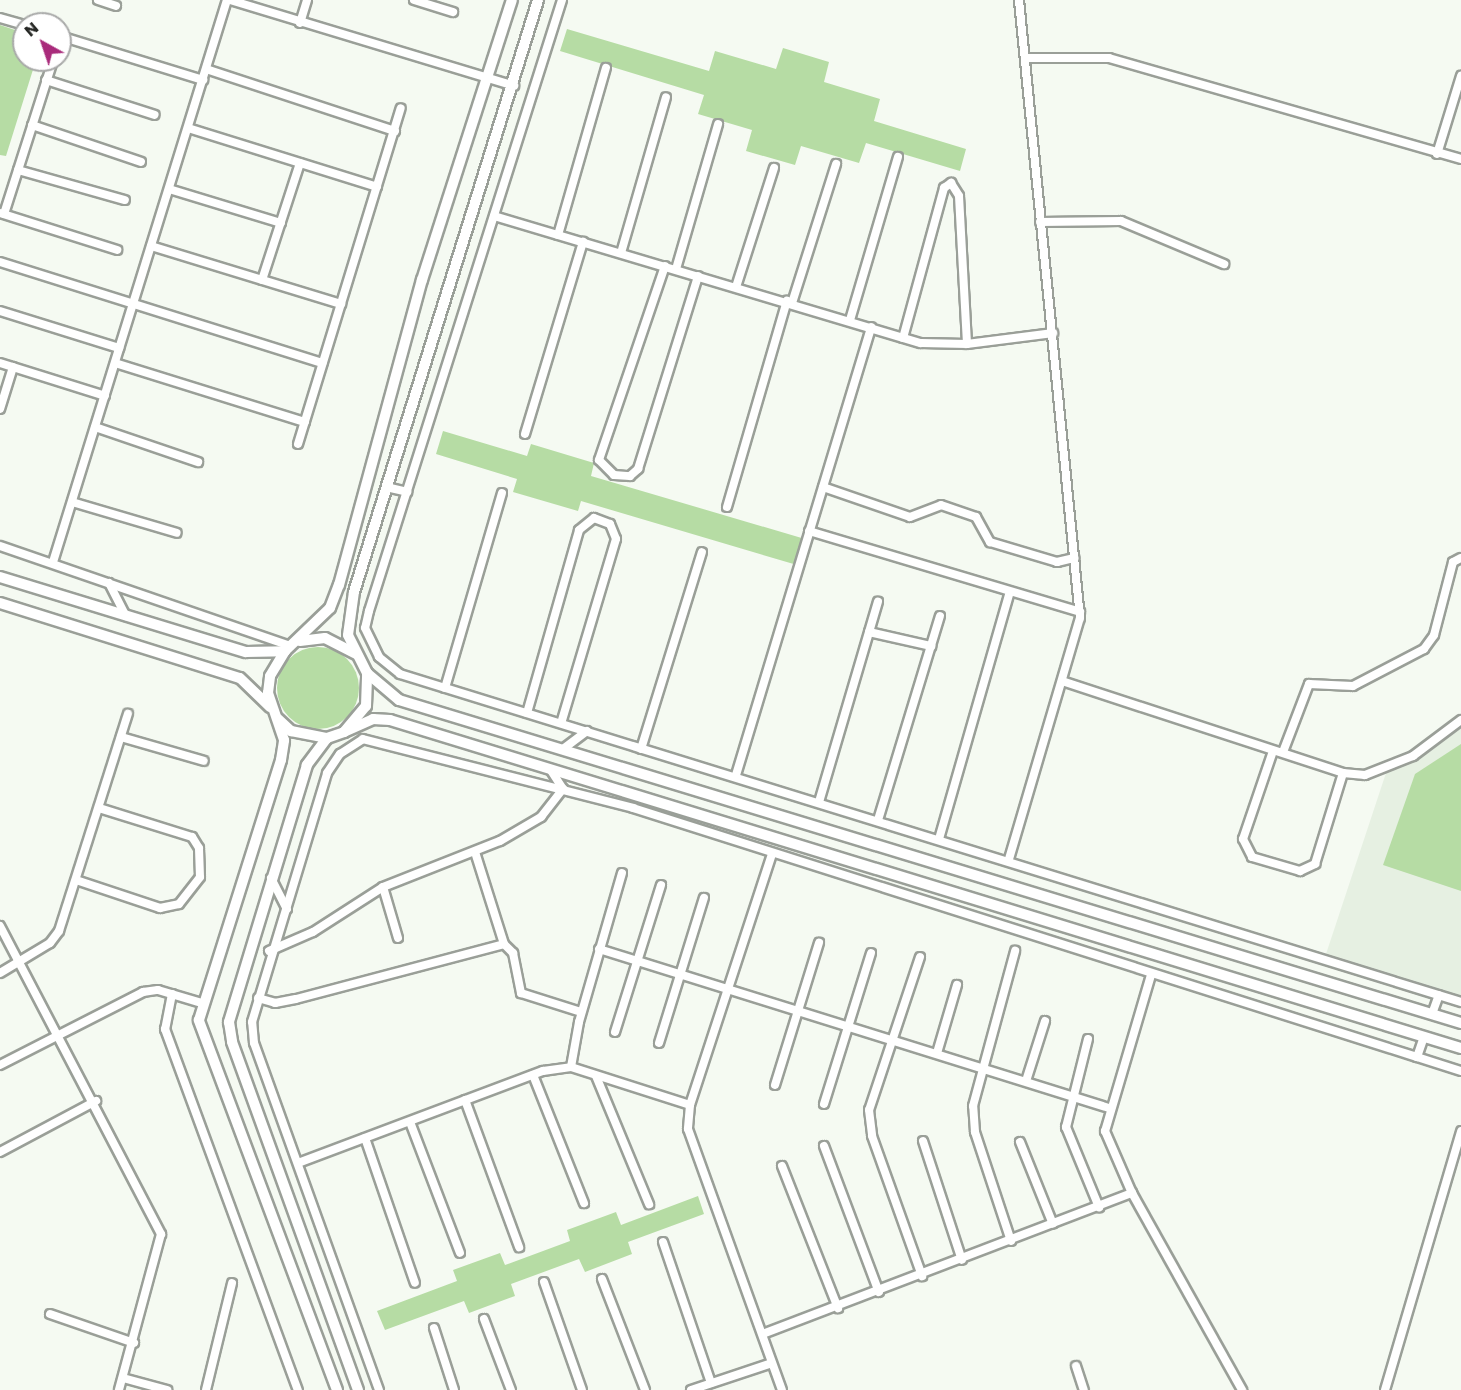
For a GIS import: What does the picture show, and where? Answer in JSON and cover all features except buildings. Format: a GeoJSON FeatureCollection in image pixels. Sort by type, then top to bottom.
{"type":"FeatureCollection","features":[{"type":"Feature","properties":{"kind":"street"},"geometry":{"type":"LineString","coordinates":[[98,0],[116,6]]}},
{"type":"Feature","properties":{"kind":"street"},"geometry":{"type":"LineString","coordinates":[[53,562],[229,0],[514,86]]}},
{"type":"Feature","properties":{"kind":"street"},"geometry":{"type":"LineString","coordinates":[[300,23],[307,0]]}},
{"type":"Feature","properties":{"kind":"street"},"geometry":{"type":"LineString","coordinates":[[414,0],[453,12]]}},
{"type":"Feature","properties":{"kind":"street"},"geometry":{"type":"LineString","coordinates":[[337,1390],[200,1032],[202,1003],[281,760],[270,676],[290,646],[330,608],[339,585],[422,280],[489,80],[512,0]]}},
{"type":"Feature","properties":{"kind":"street"},"geometry":{"type":"LineString","coordinates":[[538,0],[514,86],[463,232],[352,602],[348,635],[367,673],[399,699],[1461,1023]]}},
{"type":"Feature","properties":{"kind":"street"},"geometry":{"type":"LineString","coordinates":[[562,0],[364,628],[390,669],[641,749],[736,775],[1009,859],[1461,1002]]}},
{"type":"Feature","properties":{"kind":"street"},"geometry":{"type":"LineString","coordinates":[[1009,859],[1065,682],[1080,612],[1019,0]]}},
{"type":"Feature","properties":{"kind":"street"},"geometry":{"type":"LineString","coordinates":[[72,40],[203,80]]}},
{"type":"Feature","properties":{"kind":"street"},"geometry":{"type":"LineString","coordinates":[[1026,58],[1109,58],[1437,154],[1461,159]]}},
{"type":"Feature","properties":{"kind":"street"},"geometry":{"type":"LineString","coordinates":[[558,235],[606,68]]}},
{"type":"Feature","properties":{"kind":"street"},"geometry":{"type":"LineString","coordinates":[[206,69],[394,130]]}},
{"type":"Feature","properties":{"kind":"street"},"geometry":{"type":"LineString","coordinates":[[48,72],[2,213],[117,250]]}},
{"type":"Feature","properties":{"kind":"street"},"geometry":{"type":"LineString","coordinates":[[1437,154],[1461,76]]}},
{"type":"Feature","properties":{"kind":"street"},"geometry":{"type":"LineString","coordinates":[[46,80],[155,115]]}},
{"type":"Feature","properties":{"kind":"street"},"geometry":{"type":"LineString","coordinates":[[621,253],[666,97]]}},
{"type":"Feature","properties":{"kind":"street"},"geometry":{"type":"LineString","coordinates":[[298,444],[401,108]]}},
{"type":"Feature","properties":{"kind":"street"},"geometry":{"type":"LineString","coordinates":[[676,269],[718,124]]}},
{"type":"Feature","properties":{"kind":"street"},"geometry":{"type":"LineString","coordinates":[[32,125],[141,162]]}},
{"type":"Feature","properties":{"kind":"street"},"geometry":{"type":"LineString","coordinates":[[188,128],[377,187]]}},
{"type":"Feature","properties":{"kind":"street"},"geometry":{"type":"LineString","coordinates":[[850,320],[898,158]]}},
{"type":"Feature","properties":{"kind":"street"},"geometry":{"type":"LineString","coordinates":[[262,280],[300,163]]}},
{"type":"Feature","properties":{"kind":"street"},"geometry":{"type":"LineString","coordinates":[[727,507],[790,302],[836,164]]}},
{"type":"Feature","properties":{"kind":"street"},"geometry":{"type":"LineString","coordinates":[[736,286],[774,168]]}},
{"type":"Feature","properties":{"kind":"street"},"geometry":{"type":"LineString","coordinates":[[18,170],[125,200]]}},
{"type":"Feature","properties":{"kind":"street"},"geometry":{"type":"LineString","coordinates":[[903,338],[944,188],[951,183],[959,196],[967,344]]}},
{"type":"Feature","properties":{"kind":"street"},"geometry":{"type":"LineString","coordinates":[[169,189],[281,223]]}},
{"type":"Feature","properties":{"kind":"street"},"geometry":{"type":"LineString","coordinates":[[494,216],[790,302],[903,338],[967,344],[1053,333]]}},
{"type":"Feature","properties":{"kind":"street"},"geometry":{"type":"LineString","coordinates":[[1040,222],[1121,221],[1224,264]]}},
{"type":"Feature","properties":{"kind":"street"},"geometry":{"type":"LineString","coordinates":[[525,434],[583,242]]}},
{"type":"Feature","properties":{"kind":"street"},"geometry":{"type":"LineString","coordinates":[[151,246],[341,304]]}},
{"type":"Feature","properties":{"kind":"street"},"geometry":{"type":"LineString","coordinates":[[0,262],[323,363]]}},
{"type":"Feature","properties":{"kind":"street"},"geometry":{"type":"LineString","coordinates":[[665,266],[599,459],[614,475],[630,476],[638,470],[698,276]]}},
{"type":"Feature","properties":{"kind":"street"},"geometry":{"type":"LineString","coordinates":[[0,311],[119,348]]}},
{"type":"Feature","properties":{"kind":"street"},"geometry":{"type":"LineString","coordinates":[[736,775],[871,327]]}},
{"type":"Feature","properties":{"kind":"street"},"geometry":{"type":"LineString","coordinates":[[0,363],[105,396]]}},
{"type":"Feature","properties":{"kind":"street"},"geometry":{"type":"LineString","coordinates":[[115,363],[305,422]]}},
{"type":"Feature","properties":{"kind":"street"},"geometry":{"type":"LineString","coordinates":[[0,409],[12,367]]}},
{"type":"Feature","properties":{"kind":"street"},"geometry":{"type":"LineString","coordinates":[[95,428],[198,462]]}},
{"type":"Feature","properties":{"kind":"street"},"geometry":{"type":"LineString","coordinates":[[823,487],[910,517],[941,505],[976,517],[990,542],[1057,562],[1075,558]]}},
{"type":"Feature","properties":{"kind":"street"},"geometry":{"type":"LineString","coordinates":[[386,488],[407,492]]}},
{"type":"Feature","properties":{"kind":"street"},"geometry":{"type":"LineString","coordinates":[[445,688],[502,493]]}},
{"type":"Feature","properties":{"kind":"street"},"geometry":{"type":"LineString","coordinates":[[72,502],[177,533]]}},
{"type":"Feature","properties":{"kind":"street"},"geometry":{"type":"LineString","coordinates":[[527,713],[579,530],[594,518],[610,524],[616,539],[561,723]]}},
{"type":"Feature","properties":{"kind":"street"},"geometry":{"type":"LineString","coordinates":[[809,531],[1080,612]]}},
{"type":"Feature","properties":{"kind":"street"},"geometry":{"type":"LineString","coordinates":[[0,546],[53,562],[290,646]]}},
{"type":"Feature","properties":{"kind":"street"},"geometry":{"type":"LineString","coordinates":[[641,749],[702,552]]}},
{"type":"Feature","properties":{"kind":"street"},"geometry":{"type":"LineString","coordinates":[[1282,753],[1309,684],[1353,686],[1424,649],[1434,635],[1453,562],[1461,558]]}},
{"type":"Feature","properties":{"kind":"street"},"geometry":{"type":"LineString","coordinates":[[0,578],[246,652],[325,638],[355,653]]}},
{"type":"Feature","properties":{"kind":"street"},"geometry":{"type":"LineString","coordinates":[[109,583],[126,616]]}},
{"type":"Feature","properties":{"kind":"street"},"geometry":{"type":"LineString","coordinates":[[939,838],[1010,592]]}},
{"type":"Feature","properties":{"kind":"street"},"geometry":{"type":"LineString","coordinates":[[819,802],[878,601]]}},
{"type":"Feature","properties":{"kind":"street"},"geometry":{"type":"LineString","coordinates":[[0,603],[240,678],[275,714],[309,738],[327,738],[373,719],[390,720],[1461,1048]]}},
{"type":"Feature","properties":{"kind":"street"},"geometry":{"type":"LineString","coordinates":[[878,820],[940,616]]}},
{"type":"Feature","properties":{"kind":"street"},"geometry":{"type":"LineString","coordinates":[[869,632],[931,646]]}},
{"type":"Feature","properties":{"kind":"street"},"geometry":{"type":"LineString","coordinates":[[344,732],[366,706],[367,673]]}},
{"type":"Feature","properties":{"kind":"street"},"geometry":{"type":"LineString","coordinates":[[1065,682],[1343,773],[1378,774],[1461,720]]}},
{"type":"Feature","properties":{"kind":"street"},"geometry":{"type":"LineString","coordinates":[[0,973],[19,963],[59,931],[128,714]]}},
{"type":"Feature","properties":{"kind":"street"},"geometry":{"type":"LineString","coordinates":[[563,749],[587,731]]}},
{"type":"Feature","properties":{"kind":"street"},"geometry":{"type":"LineString","coordinates":[[121,737],[204,761]]}},
{"type":"Feature","properties":{"kind":"street"},"geometry":{"type":"LineString","coordinates":[[327,738],[307,765],[271,878],[233,1000],[232,1042],[358,1390]]}},
{"type":"Feature","properties":{"kind":"street"},"geometry":{"type":"LineString","coordinates":[[379,1390],[254,1043],[258,998],[269,951],[287,909],[327,772],[340,754],[363,739],[563,789],[1461,1071]]}},
{"type":"Feature","properties":{"kind":"street"},"geometry":{"type":"LineString","coordinates":[[1273,751],[1243,839],[1252,857],[1300,871],[1315,864],[1343,773]]}},
{"type":"Feature","properties":{"kind":"street"},"geometry":{"type":"LineString","coordinates":[[550,769],[563,789]]}},
{"type":"Feature","properties":{"kind":"street"},"geometry":{"type":"LineString","coordinates":[[269,951],[313,932],[383,887],[475,852],[541,817],[563,789]]}},
{"type":"Feature","properties":{"kind":"street"},"geometry":{"type":"LineString","coordinates":[[76,880],[160,908],[179,904],[200,877],[199,848],[192,837],[99,808]]}},
{"type":"Feature","properties":{"kind":"street"},"geometry":{"type":"LineString","coordinates":[[475,852],[504,944],[513,953],[520,993],[581,1012]]}},
{"type":"Feature","properties":{"kind":"street"},"geometry":{"type":"LineString","coordinates":[[772,854],[730,989],[690,1105],[690,1141],[765,1333],[772,1363],[782,1390]]}},
{"type":"Feature","properties":{"kind":"street"},"geometry":{"type":"LineString","coordinates":[[571,1067],[581,1012],[622,873]]}},
{"type":"Feature","properties":{"kind":"street"},"geometry":{"type":"LineString","coordinates":[[271,878],[287,909]]}},
{"type":"Feature","properties":{"kind":"street"},"geometry":{"type":"LineString","coordinates":[[615,1032],[661,885]]}},
{"type":"Feature","properties":{"kind":"street"},"geometry":{"type":"LineString","coordinates":[[383,887],[398,938]]}},
{"type":"Feature","properties":{"kind":"street"},"geometry":{"type":"LineString","coordinates":[[659,1043],[704,898]]}},
{"type":"Feature","properties":{"kind":"street"},"geometry":{"type":"LineString","coordinates":[[0,926],[96,1101],[161,1234],[134,1343],[119,1390]]}},
{"type":"Feature","properties":{"kind":"street"},"geometry":{"type":"LineString","coordinates":[[775,1085],[819,943]]}},
{"type":"Feature","properties":{"kind":"street"},"geometry":{"type":"LineString","coordinates":[[258,998],[274,1003],[296,999],[504,944]]}},
{"type":"Feature","properties":{"kind":"street"},"geometry":{"type":"LineString","coordinates":[[599,949],[1071,1094],[1109,1108]]}},
{"type":"Feature","properties":{"kind":"street"},"geometry":{"type":"LineString","coordinates":[[1011,1241],[975,1132],[982,1067],[1016,951]]}},
{"type":"Feature","properties":{"kind":"street"},"geometry":{"type":"LineString","coordinates":[[824,1104],[871,953]]}},
{"type":"Feature","properties":{"kind":"street"},"geometry":{"type":"LineString","coordinates":[[920,957],[869,1110],[872,1136],[922,1276]]}},
{"type":"Feature","properties":{"kind":"street"},"geometry":{"type":"LineString","coordinates":[[1151,975],[1109,1108],[1105,1131],[1132,1193],[1242,1390]]}},
{"type":"Feature","properties":{"kind":"street"},"geometry":{"type":"LineString","coordinates":[[937,1053],[957,985]]}},
{"type":"Feature","properties":{"kind":"street"},"geometry":{"type":"LineString","coordinates":[[0,1065],[61,1036],[143,992],[172,994],[202,1003]]}},
{"type":"Feature","properties":{"kind":"street"},"geometry":{"type":"LineString","coordinates":[[172,994],[165,1029],[298,1390]]}},
{"type":"Feature","properties":{"kind":"street"},"geometry":{"type":"LineString","coordinates":[[1432,1014],[1439,995]]}},
{"type":"Feature","properties":{"kind":"street"},"geometry":{"type":"LineString","coordinates":[[1026,1081],[1046,1021]]}},
{"type":"Feature","properties":{"kind":"street"},"geometry":{"type":"LineString","coordinates":[[1417,1056],[1424,1037]]}},
{"type":"Feature","properties":{"kind":"street"},"geometry":{"type":"LineString","coordinates":[[1088,1039],[1071,1094],[1066,1126],[1099,1207]]}},
{"type":"Feature","properties":{"kind":"street"},"geometry":{"type":"LineString","coordinates":[[298,1163],[533,1075],[571,1067],[690,1105]]}},
{"type":"Feature","properties":{"kind":"street"},"geometry":{"type":"LineString","coordinates":[[533,1075],[584,1203]]}},
{"type":"Feature","properties":{"kind":"street"},"geometry":{"type":"LineString","coordinates":[[596,1076],[649,1204]]}},
{"type":"Feature","properties":{"kind":"street"},"geometry":{"type":"LineString","coordinates":[[465,1100],[519,1247]]}},
{"type":"Feature","properties":{"kind":"street"},"geometry":{"type":"LineString","coordinates":[[0,1152],[96,1101]]}},
{"type":"Feature","properties":{"kind":"street"},"geometry":{"type":"LineString","coordinates":[[410,1122],[460,1253]]}},
{"type":"Feature","properties":{"kind":"street"},"geometry":{"type":"LineString","coordinates":[[1386,1390],[1461,1131]]}},
{"type":"Feature","properties":{"kind":"street"},"geometry":{"type":"LineString","coordinates":[[364,1138],[416,1283]]}},
{"type":"Feature","properties":{"kind":"street"},"geometry":{"type":"LineString","coordinates":[[923,1142],[962,1260]]}},
{"type":"Feature","properties":{"kind":"street"},"geometry":{"type":"LineString","coordinates":[[1020,1142],[1053,1224]]}},
{"type":"Feature","properties":{"kind":"street"},"geometry":{"type":"LineString","coordinates":[[824,1146],[879,1292]]}},
{"type":"Feature","properties":{"kind":"street"},"geometry":{"type":"LineString","coordinates":[[782,1166],[838,1308]]}},
{"type":"Feature","properties":{"kind":"street"},"geometry":{"type":"LineString","coordinates":[[765,1333],[922,1276],[1132,1193]]}},
{"type":"Feature","properties":{"kind":"street"},"geometry":{"type":"LineString","coordinates":[[663,1242],[711,1383]]}},
{"type":"Feature","properties":{"kind":"street"},"geometry":{"type":"LineString","coordinates":[[602,1279],[645,1390]]}},
{"type":"Feature","properties":{"kind":"street"},"geometry":{"type":"LineString","coordinates":[[544,1282],[582,1390]]}},
{"type":"Feature","properties":{"kind":"street"},"geometry":{"type":"LineString","coordinates":[[206,1390],[232,1283]]}},
{"type":"Feature","properties":{"kind":"street"},"geometry":{"type":"LineString","coordinates":[[50,1314],[134,1343]]}},
{"type":"Feature","properties":{"kind":"street"},"geometry":{"type":"LineString","coordinates":[[484,1318],[511,1390]]}},
{"type":"Feature","properties":{"kind":"street"},"geometry":{"type":"LineString","coordinates":[[435,1328],[454,1390]]}},
{"type":"Feature","properties":{"kind":"street"},"geometry":{"type":"LineString","coordinates":[[691,1390],[772,1363]]}},
{"type":"Feature","properties":{"kind":"street"},"geometry":{"type":"LineString","coordinates":[[1076,1366],[1084,1390]]}},
{"type":"Feature","properties":{"kind":"street"},"geometry":{"type":"LineString","coordinates":[[123,1378],[167,1390]]}},
{"type":"Feature","properties":{"kind":"shaded area"},"geometry":{"type":"Polygon","coordinates":[[[1461,723],[1461,996],[1326,954],[1386,773],[1461,723]]]}},
{"type":"Feature","properties":{"kind":"green space"},"geometry":{"type":"Polygon","coordinates":[[[0,25],[12,29],[12,72],[32,72],[6,156],[0,155],[0,25]]]}},
{"type":"Feature","properties":{"kind":"green space"},"geometry":{"type":"Polygon","coordinates":[[[567,29],[709,71],[715,51],[776,69],[783,48],[829,62],[824,82],[880,99],[874,121],[966,149],[960,171],[866,143],[859,163],[801,146],[795,165],[746,151],[752,130],[698,114],[704,95],[560,51],[567,29]]]}},
{"type":"Feature","properties":{"kind":"green space"},"geometry":{"type":"Polygon","coordinates":[[[443,431],[527,456],[531,444],[594,463],[591,476],[805,539],[797,565],[581,501],[578,511],[513,492],[517,479],[436,454],[443,431]]]}},
{"type":"Feature","properties":{"kind":"green space"},"geometry":{"type":"Polygon","coordinates":[[[318,647],[334,650],[347,659],[356,672],[359,688],[356,704],[347,717],[334,726],[318,729],[302,726],[289,717],[280,704],[277,688],[280,672],[289,659],[302,650],[318,647]]]}},
{"type":"Feature","properties":{"kind":"green space"},"geometry":{"type":"Polygon","coordinates":[[[1461,744],[1461,891],[1383,865],[1415,774],[1461,744]]]}},
{"type":"Feature","properties":{"kind":"green space"},"geometry":{"type":"Polygon","coordinates":[[[698,1196],[704,1214],[628,1242],[632,1254],[585,1272],[579,1259],[511,1284],[515,1296],[469,1313],[464,1301],[385,1330],[377,1311],[457,1281],[453,1270],[500,1253],[505,1265],[570,1241],[567,1230],[616,1212],[621,1225],[698,1196]]]}}]}
